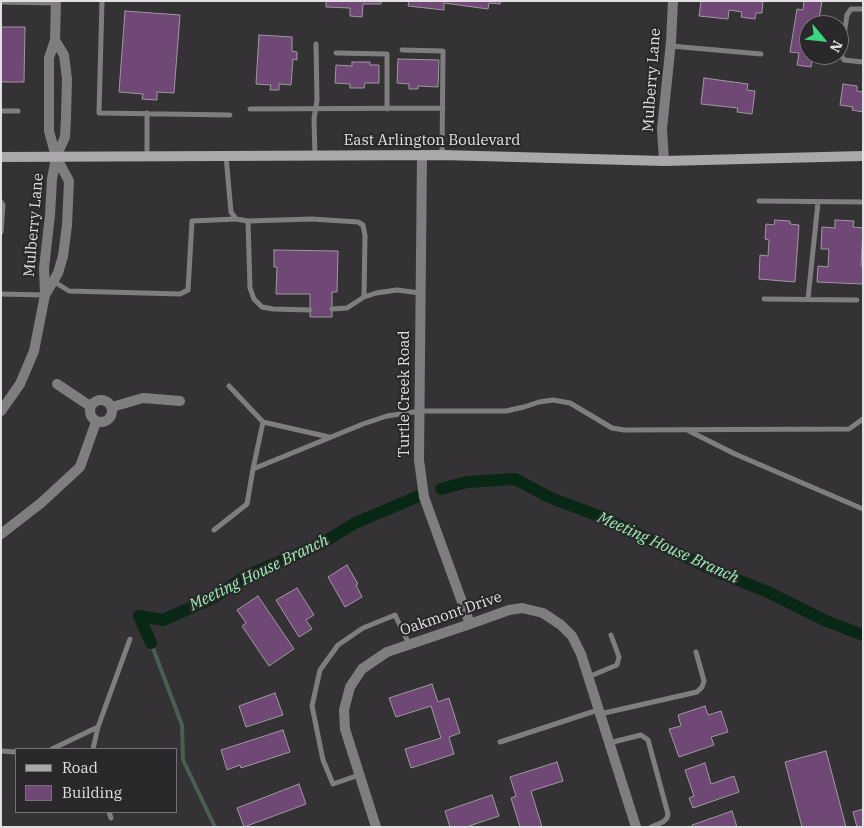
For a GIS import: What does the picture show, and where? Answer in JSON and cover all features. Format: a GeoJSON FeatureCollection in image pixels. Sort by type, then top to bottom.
{"type":"FeatureCollection","features":[{"type":"Feature","properties":{"kind":"main road","name":"East Arlington Boulevard"},"geometry":{"type":"LineString","coordinates":[[1,157],[442,155],[664,161],[863,156]]}},
{"type":"Feature","properties":{"kind":"street","name":"Mulberry Lane"},"geometry":{"type":"LineString","coordinates":[[664,161],[662,129],[670,46],[672,1]]}},
{"type":"Feature","properties":{"kind":"street","name":"Mulberry Lane"},"geometry":{"type":"LineString","coordinates":[[44,295],[58,273],[63,256],[69,181],[56,157],[49,131],[49,58],[55,40],[56,2]]}},
{"type":"Feature","properties":{"kind":"street","name":"Mulberry Lane"},"geometry":{"type":"LineString","coordinates":[[1,410],[20,384],[34,351],[44,295],[44,268],[52,179],[56,157],[65,136],[67,79],[64,55],[55,40]]}},
{"type":"Feature","properties":{"kind":"street","name":"Turtle Creek Road"},"geometry":{"type":"LineString","coordinates":[[422,155],[419,460],[424,497],[470,624]]}},
{"type":"Feature","properties":{"kind":"street"},"geometry":{"type":"LineString","coordinates":[[58,384],[90,406]]}},
{"type":"Feature","properties":{"kind":"street"},"geometry":{"type":"LineString","coordinates":[[112,407],[143,398],[180,401]]}},
{"type":"Feature","properties":{"kind":"street"},"geometry":{"type":"LineString","coordinates":[[97,400],[106,400],[112,407],[112,416],[105,422],[96,422],[89,415],[90,406],[97,400]]}},
{"type":"Feature","properties":{"kind":"street"},"geometry":{"type":"LineString","coordinates":[[1,534],[41,503],[80,467],[96,422]]}},
{"type":"Feature","properties":{"kind":"street","name":"Oakmont Drive"},"geometry":{"type":"LineString","coordinates":[[376,827],[345,729],[344,710],[350,687],[362,669],[387,652],[509,610],[522,608],[543,613],[561,625],[572,636],[581,654],[636,827]]}},
{"type":"Feature","properties":{"kind":"lane"},"geometry":{"type":"LineString","coordinates":[[102,1],[99,113],[230,114]]}},
{"type":"Feature","properties":{"kind":"lane"},"geometry":{"type":"LineString","coordinates":[[1,2],[56,2]]}},
{"type":"Feature","properties":{"kind":"lane"},"geometry":{"type":"LineString","coordinates":[[863,9],[851,9],[848,15],[841,55],[844,60],[863,62]]}},
{"type":"Feature","properties":{"kind":"lane"},"geometry":{"type":"LineString","coordinates":[[315,156],[316,44]]}},
{"type":"Feature","properties":{"kind":"lane"},"geometry":{"type":"LineString","coordinates":[[670,46],[761,54]]}},
{"type":"Feature","properties":{"kind":"lane"},"geometry":{"type":"LineString","coordinates":[[402,50],[443,51],[442,155]]}},
{"type":"Feature","properties":{"kind":"lane"},"geometry":{"type":"LineString","coordinates":[[336,53],[387,54],[387,109]]}},
{"type":"Feature","properties":{"kind":"lane"},"geometry":{"type":"LineString","coordinates":[[250,109],[443,108]]}},
{"type":"Feature","properties":{"kind":"lane"},"geometry":{"type":"LineString","coordinates":[[1,111],[18,111]]}},
{"type":"Feature","properties":{"kind":"lane"},"geometry":{"type":"LineString","coordinates":[[147,114],[147,157]]}},
{"type":"Feature","properties":{"kind":"lane"},"geometry":{"type":"LineString","coordinates":[[226,156],[231,212],[236,219]]}},
{"type":"Feature","properties":{"kind":"lane"},"geometry":{"type":"LineString","coordinates":[[760,201],[863,202]]}},
{"type":"Feature","properties":{"kind":"lane"},"geometry":{"type":"LineString","coordinates":[[1,202],[1,232]]}},
{"type":"Feature","properties":{"kind":"lane"},"geometry":{"type":"LineString","coordinates":[[808,299],[818,202]]}},
{"type":"Feature","properties":{"kind":"lane"},"geometry":{"type":"LineString","coordinates":[[53,281],[69,290],[180,294],[188,290],[192,221],[236,219],[248,221],[350,220],[363,225],[365,236],[364,297]]}},
{"type":"Feature","properties":{"kind":"lane"},"geometry":{"type":"LineString","coordinates":[[248,221],[250,288],[254,299],[262,307],[310,310]]}},
{"type":"Feature","properties":{"kind":"lane"},"geometry":{"type":"LineString","coordinates":[[332,309],[347,308],[364,297],[376,293],[397,290],[421,293]]}},
{"type":"Feature","properties":{"kind":"lane"},"geometry":{"type":"LineString","coordinates":[[1,294],[44,295]]}},
{"type":"Feature","properties":{"kind":"lane"},"geometry":{"type":"LineString","coordinates":[[764,299],[857,300]]}},
{"type":"Feature","properties":{"kind":"lane"},"geometry":{"type":"LineString","coordinates":[[229,386],[263,422],[329,437]]}},
{"type":"Feature","properties":{"kind":"lane"},"geometry":{"type":"LineString","coordinates":[[253,469],[329,437],[388,416],[420,411],[506,410],[553,400],[570,403],[612,428],[624,430],[849,428],[863,419]]}},
{"type":"Feature","properties":{"kind":"lane"},"geometry":{"type":"LineString","coordinates":[[214,530],[247,504],[263,422]]}},
{"type":"Feature","properties":{"kind":"lane"},"geometry":{"type":"LineString","coordinates":[[686,429],[735,454],[863,509]]}},
{"type":"Feature","properties":{"kind":"lane"},"geometry":{"type":"LineString","coordinates":[[360,774],[333,784],[323,760],[312,706],[320,670],[338,646],[363,628],[395,615],[409,644]]}},
{"type":"Feature","properties":{"kind":"lane"},"geometry":{"type":"LineString","coordinates":[[588,677],[617,665],[619,656],[611,635]]}},
{"type":"Feature","properties":{"kind":"lane"},"geometry":{"type":"LineString","coordinates":[[93,748],[98,727],[130,639]]}},
{"type":"Feature","properties":{"kind":"lane"},"geometry":{"type":"LineString","coordinates":[[500,742],[599,712],[697,692],[704,681],[696,652]]}},
{"type":"Feature","properties":{"kind":"lane"},"geometry":{"type":"LineString","coordinates":[[54,748],[98,727]]}},
{"type":"Feature","properties":{"kind":"lane"},"geometry":{"type":"LineString","coordinates":[[609,743],[641,735],[648,740],[668,814],[663,822],[651,827]]}},
{"type":"Feature","properties":{"kind":"lane"},"geometry":{"type":"LineString","coordinates":[[1,751],[15,752]]}},
{"type":"Feature","properties":{"kind":"lane"},"geometry":{"type":"LineString","coordinates":[[109,813],[111,818]]}},
{"type":"Feature","properties":{"kind":"building"},"geometry":{"type":"Polygon","coordinates":[[[326,1],[381,1],[381,4],[363,4],[362,17],[350,16],[350,8],[326,7],[326,1]]]}},
{"type":"Feature","properties":{"kind":"building"},"geometry":{"type":"Polygon","coordinates":[[[409,1],[501,1],[500,4],[489,3],[488,9],[444,3],[444,10],[408,6],[409,1]]]}},
{"type":"Feature","properties":{"kind":"building"},"geometry":{"type":"Polygon","coordinates":[[[701,1],[763,1],[762,13],[756,13],[755,19],[741,17],[742,12],[729,10],[728,19],[699,16],[701,1]]]}},
{"type":"Feature","properties":{"kind":"building"},"geometry":{"type":"Polygon","coordinates":[[[804,1],[822,1],[820,15],[799,15],[799,53],[790,52],[797,9],[803,10],[804,1]]]}},
{"type":"Feature","properties":{"kind":"building"},"geometry":{"type":"Polygon","coordinates":[[[125,11],[180,15],[174,93],[157,92],[157,100],[142,99],[143,94],[119,92],[125,11]]]}},
{"type":"Feature","properties":{"kind":"building"},"geometry":{"type":"Polygon","coordinates":[[[1,27],[25,27],[24,82],[1,82],[1,27]]]}},
{"type":"Feature","properties":{"kind":"building"},"geometry":{"type":"Polygon","coordinates":[[[259,35],[292,37],[292,51],[297,52],[297,60],[293,59],[291,85],[279,84],[279,90],[270,90],[271,85],[256,84],[259,35]]]}},
{"type":"Feature","properties":{"kind":"building"},"geometry":{"type":"Polygon","coordinates":[[[799,53],[799,65],[811,65],[811,67],[797,65],[799,53]]]}},
{"type":"Feature","properties":{"kind":"building"},"geometry":{"type":"Polygon","coordinates":[[[398,59],[439,60],[438,87],[418,86],[418,89],[409,89],[409,84],[397,83],[398,59]]]}},
{"type":"Feature","properties":{"kind":"building"},"geometry":{"type":"Polygon","coordinates":[[[352,62],[370,62],[370,65],[379,65],[379,83],[365,83],[364,88],[350,88],[350,84],[335,83],[336,65],[352,66],[352,62]]]}},
{"type":"Feature","properties":{"kind":"building"},"geometry":{"type":"Polygon","coordinates":[[[704,78],[748,84],[747,90],[755,91],[752,114],[737,112],[738,108],[701,104],[704,78]]]}},
{"type":"Feature","properties":{"kind":"building"},"geometry":{"type":"Polygon","coordinates":[[[843,84],[857,86],[857,91],[863,92],[863,112],[852,110],[853,107],[840,105],[843,84]]]}},
{"type":"Feature","properties":{"kind":"building"},"geometry":{"type":"Polygon","coordinates":[[[775,220],[790,221],[790,224],[799,225],[795,282],[759,279],[760,255],[768,256],[769,240],[765,239],[766,224],[774,225],[775,220]]]}},
{"type":"Feature","properties":{"kind":"building"},"geometry":{"type":"Polygon","coordinates":[[[835,220],[854,221],[853,227],[863,228],[861,266],[863,266],[863,284],[817,282],[818,266],[828,267],[829,249],[821,249],[822,227],[835,228],[835,220]]]}},
{"type":"Feature","properties":{"kind":"building"},"geometry":{"type":"Polygon","coordinates":[[[274,250],[338,251],[337,292],[332,292],[332,317],[310,317],[310,294],[276,294],[277,267],[274,267],[274,250]]]}},
{"type":"Feature","properties":{"kind":"building"},"geometry":{"type":"Polygon","coordinates":[[[347,565],[358,584],[356,585],[362,597],[345,607],[328,577],[347,565]]]}},
{"type":"Feature","properties":{"kind":"building"},"geometry":{"type":"Polygon","coordinates":[[[297,588],[314,615],[306,620],[312,629],[299,637],[276,600],[297,588]]]}},
{"type":"Feature","properties":{"kind":"building"},"geometry":{"type":"Polygon","coordinates":[[[258,596],[294,649],[269,666],[242,626],[246,623],[237,610],[258,596]]]}},
{"type":"Feature","properties":{"kind":"building"},"geometry":{"type":"Polygon","coordinates":[[[432,684],[438,702],[449,698],[460,733],[449,737],[454,754],[411,768],[405,749],[441,738],[431,706],[396,717],[389,698],[432,684]]]}},
{"type":"Feature","properties":{"kind":"building"},"geometry":{"type":"Polygon","coordinates":[[[275,693],[283,715],[246,727],[239,706],[275,693]]]}},
{"type":"Feature","properties":{"kind":"building"},"geometry":{"type":"Polygon","coordinates":[[[705,706],[708,715],[721,711],[728,732],[711,737],[714,745],[679,757],[669,729],[681,726],[678,715],[705,706]]]}},
{"type":"Feature","properties":{"kind":"building"},"geometry":{"type":"Polygon","coordinates":[[[283,730],[290,752],[241,768],[240,765],[227,770],[221,750],[283,730]]]}},
{"type":"Feature","properties":{"kind":"building"},"geometry":{"type":"Polygon","coordinates":[[[826,751],[846,827],[802,827],[785,762],[826,751]]]}},
{"type":"Feature","properties":{"kind":"building"},"geometry":{"type":"Polygon","coordinates":[[[557,762],[563,781],[531,791],[542,827],[520,827],[511,798],[516,796],[510,777],[557,762]]]}},
{"type":"Feature","properties":{"kind":"building"},"geometry":{"type":"Polygon","coordinates":[[[705,763],[711,784],[734,776],[739,792],[693,808],[689,798],[694,796],[685,770],[705,763]]]}},
{"type":"Feature","properties":{"kind":"building"},"geometry":{"type":"Polygon","coordinates":[[[299,784],[306,804],[244,827],[237,808],[299,784]]]}},
{"type":"Feature","properties":{"kind":"building"},"geometry":{"type":"Polygon","coordinates":[[[492,795],[499,816],[466,827],[450,827],[445,811],[492,795]]]}},
{"type":"Feature","properties":{"kind":"building"},"geometry":{"type":"Polygon","coordinates":[[[863,809],[863,827],[857,827],[853,812],[863,809]]]}},
{"type":"Feature","properties":{"kind":"building"},"geometry":{"type":"Polygon","coordinates":[[[732,811],[737,827],[692,827],[692,825],[732,811]]]}},
{"type":"Feature","properties":{"kind":"waterway","name":"Meeting House Branch"},"geometry":{"type":"LineString","coordinates":[[441,489],[467,482],[515,479],[551,498],[599,516],[720,573],[768,592],[826,621],[863,635]]}},
{"type":"Feature","properties":{"kind":"waterway","name":"Meeting House Branch"},"geometry":{"type":"LineString","coordinates":[[151,643],[139,616],[163,620],[213,598],[246,576],[321,544],[355,523],[419,496]]}},
{"type":"Feature","properties":{"kind":"waterway","name":"Meeting House Branch"},"geometry":{"type":"LineString","coordinates":[[151,643],[182,725],[183,760],[215,827]]}}]}
